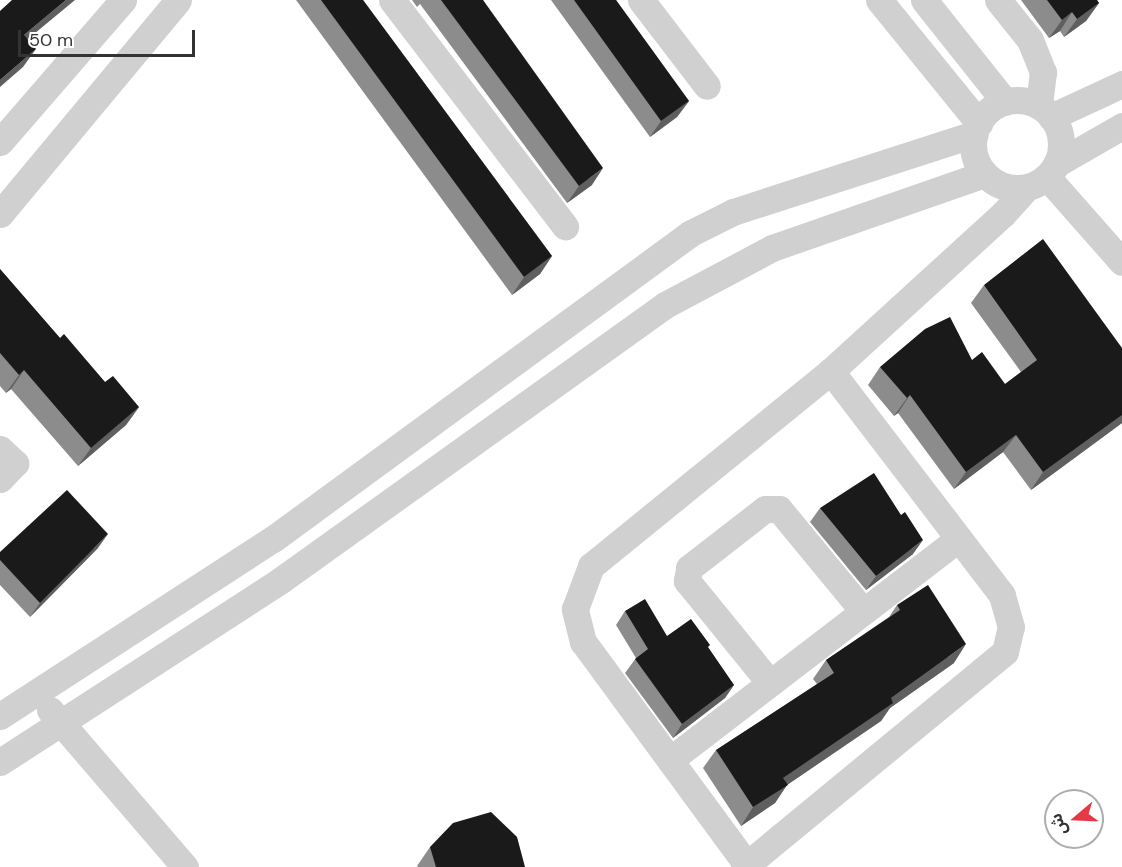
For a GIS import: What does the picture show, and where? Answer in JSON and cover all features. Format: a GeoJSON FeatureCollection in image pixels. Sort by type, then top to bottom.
{"type":"FeatureCollection","features":[{"type":"Feature","properties":{"kind":"street"},"geometry":{"type":"LineString","coordinates":[[0,142],[123,0]]}},
{"type":"Feature","properties":{"kind":"street"},"geometry":{"type":"LineString","coordinates":[[0,214],[178,0]]}},
{"type":"Feature","properties":{"kind":"street"},"geometry":{"type":"LineString","coordinates":[[392,0],[565,226]]}},
{"type":"Feature","properties":{"kind":"street"},"geometry":{"type":"LineString","coordinates":[[641,0],[707,86]]}},
{"type":"Feature","properties":{"kind":"street"},"geometry":{"type":"LineString","coordinates":[[879,0],[977,128],[975,155],[985,174],[1004,186],[1043,176]]}},
{"type":"Feature","properties":{"kind":"street"},"geometry":{"type":"LineString","coordinates":[[924,0],[1005,102]]}},
{"type":"Feature","properties":{"kind":"street"},"geometry":{"type":"LineString","coordinates":[[998,0],[1030,40],[1043,72],[1045,112]]}},
{"type":"Feature","properties":{"kind":"street"},"geometry":{"type":"LineString","coordinates":[[1045,112],[1122,84]]}},
{"type":"Feature","properties":{"kind":"street"},"geometry":{"type":"LineString","coordinates":[[0,716],[273,539],[691,233],[733,212],[977,128],[1005,102],[1029,102],[1045,112],[1059,132],[1043,176]]}},
{"type":"Feature","properties":{"kind":"street"},"geometry":{"type":"LineString","coordinates":[[831,371],[1002,595],[1011,627],[1005,652],[746,866],[583,642],[575,609],[591,566],[831,371],[1043,176],[1122,126]]}},
{"type":"Feature","properties":{"kind":"street"},"geometry":{"type":"LineString","coordinates":[[0,762],[281,580],[665,305],[771,248],[985,174]]}},
{"type":"Feature","properties":{"kind":"street"},"geometry":{"type":"LineString","coordinates":[[1043,176],[1122,262]]}},
{"type":"Feature","properties":{"kind":"street"},"geometry":{"type":"LineString","coordinates":[[0,449],[15,463],[0,479]]}},
{"type":"Feature","properties":{"kind":"street"},"geometry":{"type":"LineString","coordinates":[[770,683],[687,581],[689,568],[765,509],[778,509],[863,611]]}},
{"type":"Feature","properties":{"kind":"street"},"geometry":{"type":"LineString","coordinates":[[670,760],[958,538]]}},
{"type":"Feature","properties":{"kind":"street"},"geometry":{"type":"LineString","coordinates":[[35,693],[184,867]]}},
{"type":"Feature","properties":{"kind":"building"},"geometry":{"type":"Polygon","coordinates":[[[12,0],[66,0],[24,35],[36,49],[0,80],[0,11],[12,0]]]}},
{"type":"Feature","properties":{"kind":"building"},"geometry":{"type":"Polygon","coordinates":[[[321,0],[363,0],[552,256],[524,277],[321,0]]]}},
{"type":"Feature","properties":{"kind":"building"},"geometry":{"type":"Polygon","coordinates":[[[441,0],[483,0],[603,168],[579,186],[441,0]]]}},
{"type":"Feature","properties":{"kind":"building"},"geometry":{"type":"Polygon","coordinates":[[[574,0],[616,0],[689,101],[661,121],[574,0]]]}},
{"type":"Feature","properties":{"kind":"building"},"geometry":{"type":"Polygon","coordinates":[[[1047,0],[1097,0],[1099,3],[1077,19],[1072,12],[1062,20],[1047,0]]]}},
{"type":"Feature","properties":{"kind":"building"},"geometry":{"type":"Polygon","coordinates":[[[1043,239],[1122,348],[1122,415],[1043,472],[1016,435],[966,472],[910,395],[907,398],[880,367],[925,329],[950,317],[972,360],[982,352],[1005,384],[1037,360],[984,285],[1043,239]]]}},
{"type":"Feature","properties":{"kind":"building"},"geometry":{"type":"Polygon","coordinates":[[[0,269],[60,338],[64,334],[105,382],[113,376],[139,407],[91,448],[24,370],[19,375],[0,353],[0,269]]]}},
{"type":"Feature","properties":{"kind":"building"},"geometry":{"type":"Polygon","coordinates":[[[874,473],[901,515],[905,512],[923,540],[876,576],[820,508],[874,473]]]}},
{"type":"Feature","properties":{"kind":"building"},"geometry":{"type":"Polygon","coordinates":[[[67,490],[108,534],[40,603],[0,560],[0,552],[67,490]]]}},
{"type":"Feature","properties":{"kind":"building"},"geometry":{"type":"Polygon","coordinates":[[[928,585],[966,644],[891,698],[893,703],[783,778],[788,785],[753,807],[716,750],[834,673],[826,660],[900,610],[897,605],[928,585]]]}},
{"type":"Feature","properties":{"kind":"building"},"geometry":{"type":"Polygon","coordinates":[[[645,599],[667,636],[691,619],[734,685],[682,724],[635,659],[648,649],[625,611],[645,599]]]}},
{"type":"Feature","properties":{"kind":"building"},"geometry":{"type":"Polygon","coordinates":[[[491,812],[517,837],[525,867],[436,867],[430,847],[453,823],[491,812]]]}}]}
